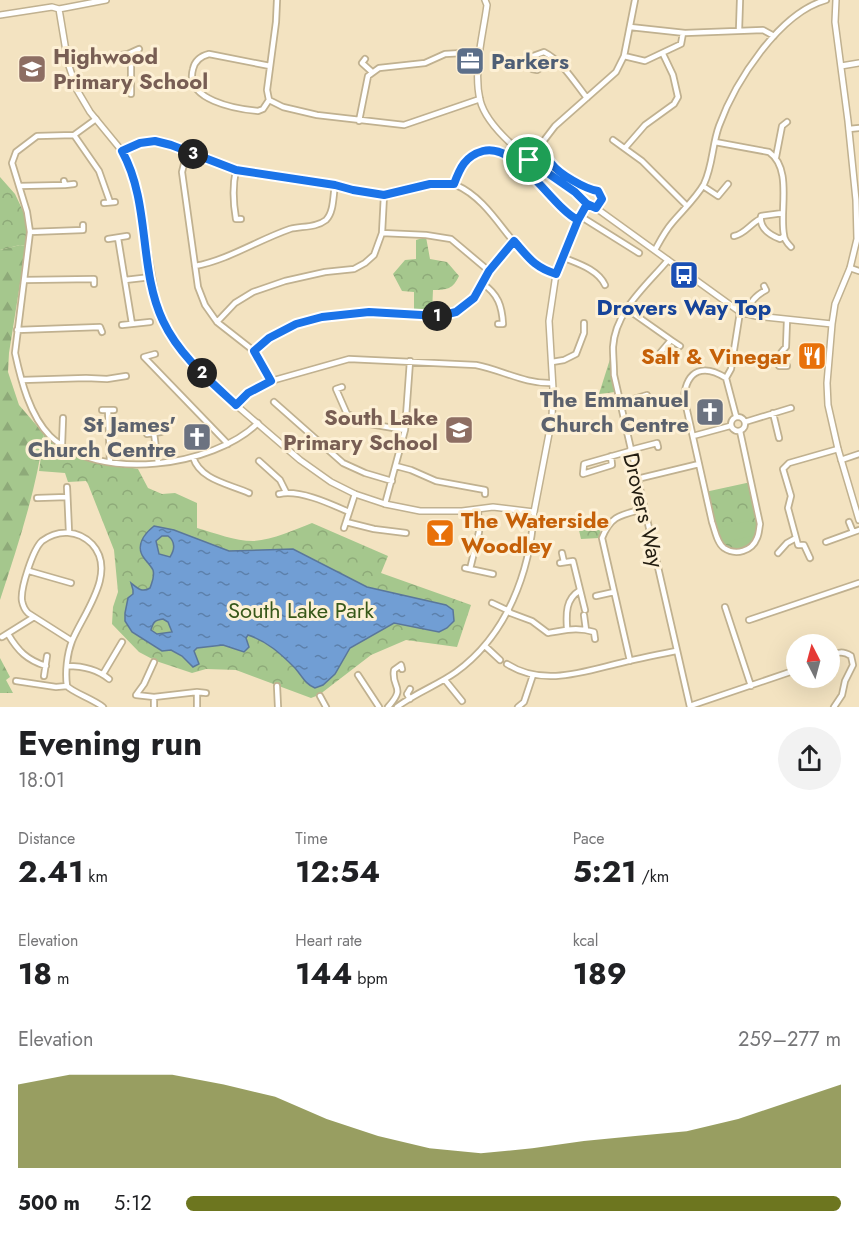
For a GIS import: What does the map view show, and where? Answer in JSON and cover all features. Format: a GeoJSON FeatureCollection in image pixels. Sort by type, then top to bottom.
{"type":"FeatureCollection","features":[{"type":"Feature","properties":{"kind":"street"},"geometry":{"type":"LineString","coordinates":[[0,15],[52,7],[59,9],[106,0]]}},
{"type":"Feature","properties":{"kind":"street"},"geometry":{"type":"LineString","coordinates":[[270,66],[209,54],[201,56],[194,64],[191,75],[193,85],[199,93],[217,101],[258,111],[263,109],[269,100],[267,90],[276,22],[277,0]]}},
{"type":"Feature","properties":{"kind":"street"},"geometry":{"type":"LineString","coordinates":[[529,160],[555,126],[616,72],[624,56],[635,0]]}},
{"type":"Feature","properties":{"kind":"street"},"geometry":{"type":"LineString","coordinates":[[739,30],[740,0]]}},
{"type":"Feature","properties":{"kind":"street"},"geometry":{"type":"LineString","coordinates":[[804,0],[807,7]]}},
{"type":"Feature","properties":{"kind":"street"},"geometry":{"type":"LineString","coordinates":[[655,250],[671,225],[703,186],[710,171],[719,126],[737,89],[774,36],[790,18],[807,7],[826,0]]}},
{"type":"Feature","properties":{"kind":"street"},"geometry":{"type":"LineString","coordinates":[[836,0],[835,22],[849,129],[856,200],[857,239],[850,268],[835,304],[827,383],[828,405],[837,448],[859,520]]}},
{"type":"Feature","properties":{"kind":"street"},"geometry":{"type":"LineString","coordinates":[[486,1],[478,79],[480,99],[484,111],[494,124],[529,160],[575,192],[587,204],[596,208],[743,313],[832,324]]}},
{"type":"Feature","properties":{"kind":"street"},"geometry":{"type":"LineString","coordinates":[[59,9],[68,63],[77,90],[96,119],[122,151],[137,190],[157,306],[169,332],[198,369],[236,405],[315,472],[355,494],[385,504],[427,511],[500,507],[534,512]]}},
{"type":"Feature","properties":{"kind":"street"},"geometry":{"type":"LineString","coordinates":[[630,27],[683,33],[763,30],[774,36]]}},
{"type":"Feature","properties":{"kind":"street"},"geometry":{"type":"LineString","coordinates":[[624,56],[641,62],[663,54],[681,44],[683,33]]}},
{"type":"Feature","properties":{"kind":"street"},"geometry":{"type":"LineString","coordinates":[[68,63],[128,54],[139,49]]}},
{"type":"Feature","properties":{"kind":"street"},"geometry":{"type":"LineString","coordinates":[[359,121],[368,76],[379,68],[425,63],[446,54],[480,52]]}},
{"type":"Feature","properties":{"kind":"street"},"geometry":{"type":"LineString","coordinates":[[554,60],[537,70],[532,69],[529,64],[532,56],[544,52],[554,60],[587,98]]}},
{"type":"Feature","properties":{"kind":"street"},"geometry":{"type":"LineString","coordinates":[[128,54],[131,64],[130,94]]}},
{"type":"Feature","properties":{"kind":"street"},"geometry":{"type":"LineString","coordinates":[[625,148],[645,125],[674,104],[678,97],[673,75],[663,54]]}},
{"type":"Feature","properties":{"kind":"street"},"geometry":{"type":"LineString","coordinates":[[362,62],[372,72]]}},
{"type":"Feature","properties":{"kind":"street"},"geometry":{"type":"LineString","coordinates":[[841,66],[859,63]]}},
{"type":"Feature","properties":{"kind":"street"},"geometry":{"type":"LineString","coordinates":[[269,100],[283,107],[359,121],[404,125],[480,99]]}},
{"type":"Feature","properties":{"kind":"street"},"geometry":{"type":"LineString","coordinates":[[96,119],[74,135],[37,136],[16,152],[12,163],[27,212],[30,232],[15,353],[34,412],[42,426],[62,446],[87,457],[110,462],[158,464],[193,457],[228,444],[258,423]]}},
{"type":"Feature","properties":{"kind":"street"},"geometry":{"type":"LineString","coordinates":[[787,122],[780,124],[776,157],[781,169],[784,236],[791,247]]}},
{"type":"Feature","properties":{"kind":"street"},"geometry":{"type":"LineString","coordinates":[[849,129],[859,128]]}},
{"type":"Feature","properties":{"kind":"street"},"geometry":{"type":"LineString","coordinates":[[74,135],[99,171],[109,202]]}},
{"type":"Feature","properties":{"kind":"street"},"geometry":{"type":"LineString","coordinates":[[613,140],[642,161],[687,206]]}},
{"type":"Feature","properties":{"kind":"street"},"geometry":{"type":"LineString","coordinates":[[122,151],[149,141],[171,145],[236,170],[384,195],[430,184],[454,184],[475,196],[496,217],[532,262],[542,270],[556,274]]}},
{"type":"Feature","properties":{"kind":"street"},"geometry":{"type":"LineString","coordinates":[[716,142],[769,152],[776,157]]}},
{"type":"Feature","properties":{"kind":"street"},"geometry":{"type":"LineString","coordinates":[[540,147],[556,169],[588,189],[598,191],[602,199],[596,208]]}},
{"type":"Feature","properties":{"kind":"street"},"geometry":{"type":"LineString","coordinates":[[454,184],[460,166],[472,154],[487,150],[500,153],[524,167],[565,212],[632,244],[639,253]]}},
{"type":"Feature","properties":{"kind":"street"},"geometry":{"type":"LineString","coordinates":[[187,152],[182,172],[198,287],[205,305],[217,322],[254,351],[271,381]]}},
{"type":"Feature","properties":{"kind":"street"},"geometry":{"type":"LineString","coordinates":[[236,170],[232,188],[238,221]]}},
{"type":"Feature","properties":{"kind":"street"},"geometry":{"type":"LineString","coordinates":[[19,186],[74,184]]}},
{"type":"Feature","properties":{"kind":"street"},"geometry":{"type":"LineString","coordinates":[[703,186],[718,198],[728,184]]}},
{"type":"Feature","properties":{"kind":"street"},"geometry":{"type":"LineString","coordinates":[[195,266],[212,263],[267,237],[293,228],[313,226],[325,220],[332,210],[335,185]]}},
{"type":"Feature","properties":{"kind":"street"},"geometry":{"type":"LineString","coordinates":[[217,322],[235,303],[253,292],[285,281],[354,268],[365,263],[374,255],[382,233],[384,195]]}},
{"type":"Feature","properties":{"kind":"street"},"geometry":{"type":"LineString","coordinates":[[397,707],[459,670],[485,646],[509,611],[524,567],[552,418],[549,321],[556,274],[587,204]]}},
{"type":"Feature","properties":{"kind":"street"},"geometry":{"type":"LineString","coordinates":[[734,236],[741,235],[761,216],[783,213]]}},
{"type":"Feature","properties":{"kind":"street"},"geometry":{"type":"LineString","coordinates":[[760,219],[762,226],[771,235],[780,238],[784,236]]}},
{"type":"Feature","properties":{"kind":"street"},"geometry":{"type":"LineString","coordinates":[[30,232],[83,230]]}},
{"type":"Feature","properties":{"kind":"street"},"geometry":{"type":"LineString","coordinates":[[382,233],[450,239],[489,271]]}},
{"type":"Feature","properties":{"kind":"street"},"geometry":{"type":"LineString","coordinates":[[108,239],[126,236]]}},
{"type":"Feature","properties":{"kind":"street"},"geometry":{"type":"LineString","coordinates":[[118,238],[132,324]]}},
{"type":"Feature","properties":{"kind":"street"},"geometry":{"type":"LineString","coordinates":[[254,351],[269,338],[296,324],[322,317],[369,312],[439,316],[456,312],[474,298],[489,271],[514,241]]}},
{"type":"Feature","properties":{"kind":"street"},"geometry":{"type":"LineString","coordinates":[[562,257],[585,266],[605,281]]}},
{"type":"Feature","properties":{"kind":"street","name":"Drovers Way"},"geometry":{"type":"LineString","coordinates":[[668,260],[627,309],[618,324],[613,345],[614,375],[690,707]]}},
{"type":"Feature","properties":{"kind":"street"},"geometry":{"type":"LineString","coordinates":[[850,268],[859,271]]}},
{"type":"Feature","properties":{"kind":"street"},"geometry":{"type":"LineString","coordinates":[[125,280],[151,277]]}},
{"type":"Feature","properties":{"kind":"street"},"geometry":{"type":"LineString","coordinates":[[24,280],[94,279]]}},
{"type":"Feature","properties":{"kind":"street"},"geometry":{"type":"LineString","coordinates":[[483,284],[494,292],[502,310],[503,324]]}},
{"type":"Feature","properties":{"kind":"street"},"geometry":{"type":"LineString","coordinates":[[726,378],[731,369],[743,313],[757,295],[766,290]]}},
{"type":"Feature","properties":{"kind":"street"},"geometry":{"type":"LineString","coordinates":[[627,309],[680,346]]}},
{"type":"Feature","properties":{"kind":"street"},"geometry":{"type":"LineString","coordinates":[[787,320],[787,349],[779,355],[778,360],[779,366],[787,366]]}},
{"type":"Feature","properties":{"kind":"street"},"geometry":{"type":"LineString","coordinates":[[122,325],[150,322]]}},
{"type":"Feature","properties":{"kind":"street"},"geometry":{"type":"LineString","coordinates":[[552,362],[564,360],[576,354],[584,333],[582,326]]}},
{"type":"Feature","properties":{"kind":"street"},"geometry":{"type":"LineString","coordinates":[[17,330],[101,327]]}},
{"type":"Feature","properties":{"kind":"street"},"geometry":{"type":"LineString","coordinates":[[660,353],[671,340]]}},
{"type":"Feature","properties":{"kind":"street"},"geometry":{"type":"LineString","coordinates":[[155,354],[144,357],[228,444]]}},
{"type":"Feature","properties":{"kind":"street"},"geometry":{"type":"LineString","coordinates":[[236,405],[248,393],[271,381],[349,359],[476,365],[493,368],[531,381],[552,383]]}},
{"type":"Feature","properties":{"kind":"street"},"geometry":{"type":"LineString","coordinates":[[385,504],[405,430],[410,361]]}},
{"type":"Feature","properties":{"kind":"street"},"geometry":{"type":"LineString","coordinates":[[736,416],[726,378],[716,371],[705,369],[694,374],[685,384],[684,397],[718,538],[723,548],[743,552],[752,546],[758,537],[760,524],[740,431]]}},
{"type":"Feature","properties":{"kind":"street"},"geometry":{"type":"LineString","coordinates":[[22,380],[126,376]]}},
{"type":"Feature","properties":{"kind":"street"},"geometry":{"type":"LineString","coordinates":[[342,387],[334,389],[348,414],[370,424],[405,430]]}},
{"type":"Feature","properties":{"kind":"street"},"geometry":{"type":"LineString","coordinates":[[620,403],[647,395],[649,401]]}},
{"type":"Feature","properties":{"kind":"street"},"geometry":{"type":"LineString","coordinates":[[274,402],[286,408],[343,463],[365,473],[392,481]]}},
{"type":"Feature","properties":{"kind":"street"},"geometry":{"type":"LineString","coordinates":[[745,422],[791,408]]}},
{"type":"Feature","properties":{"kind":"street"},"geometry":{"type":"LineString","coordinates":[[108,410],[110,462]]}},
{"type":"Feature","properties":{"kind":"street"},"geometry":{"type":"LineString","coordinates":[[773,413],[779,438]]}},
{"type":"Feature","properties":{"kind":"street"},"geometry":{"type":"LineString","coordinates":[[736,416],[741,417],[745,422],[744,428],[740,431]]}},
{"type":"Feature","properties":{"kind":"street"},"geometry":{"type":"LineString","coordinates":[[730,426],[731,420],[736,416]]}},
{"type":"Feature","properties":{"kind":"street"},"geometry":{"type":"LineString","coordinates":[[62,422],[62,446]]}},
{"type":"Feature","properties":{"kind":"street"},"geometry":{"type":"LineString","coordinates":[[693,436],[730,426]]}},
{"type":"Feature","properties":{"kind":"street"},"geometry":{"type":"LineString","coordinates":[[730,426],[740,431]]}},
{"type":"Feature","properties":{"kind":"street"},"geometry":{"type":"LineString","coordinates":[[147,434],[161,432]]}},
{"type":"Feature","properties":{"kind":"street"},"geometry":{"type":"LineString","coordinates":[[154,433],[158,464]]}},
{"type":"Feature","properties":{"kind":"street"},"geometry":{"type":"LineString","coordinates":[[611,456],[612,465],[583,475],[584,464],[611,456],[630,451],[657,443]]}},
{"type":"Feature","properties":{"kind":"street"},"geometry":{"type":"LineString","coordinates":[[810,558],[804,545],[798,545],[788,508],[791,496],[783,469],[789,463],[837,448]]}},
{"type":"Feature","properties":{"kind":"street"},"geometry":{"type":"LineString","coordinates":[[841,460],[859,454]]}},
{"type":"Feature","properties":{"kind":"street"},"geometry":{"type":"LineString","coordinates":[[193,457],[202,472],[241,492],[249,493]]}},
{"type":"Feature","properties":{"kind":"street"},"geometry":{"type":"LineString","coordinates":[[259,461],[280,480],[286,492]]}},
{"type":"Feature","properties":{"kind":"street"},"geometry":{"type":"LineString","coordinates":[[637,479],[699,464]]}},
{"type":"Feature","properties":{"kind":"street"},"geometry":{"type":"LineString","coordinates":[[396,466],[436,481],[485,490],[485,494]]}},
{"type":"Feature","properties":{"kind":"street"},"geometry":{"type":"LineString","coordinates":[[67,487],[69,532]]}},
{"type":"Feature","properties":{"kind":"street"},"geometry":{"type":"LineString","coordinates":[[279,494],[286,492],[313,498],[349,512]]}},
{"type":"Feature","properties":{"kind":"street"},"geometry":{"type":"LineString","coordinates":[[355,494],[345,525],[398,534],[406,533]]}},
{"type":"Feature","properties":{"kind":"street"},"geometry":{"type":"LineString","coordinates":[[37,498],[67,497]]}},
{"type":"Feature","properties":{"kind":"street"},"geometry":{"type":"LineString","coordinates":[[478,510],[479,532],[468,569],[493,574]]}},
{"type":"Feature","properties":{"kind":"street"},"geometry":{"type":"LineString","coordinates":[[630,661],[602,538],[609,522],[616,517],[644,510]]}},
{"type":"Feature","properties":{"kind":"street"},"geometry":{"type":"LineString","coordinates":[[849,522],[853,532]]}},
{"type":"Feature","properties":{"kind":"street"},"geometry":{"type":"LineString","coordinates":[[826,542],[832,537],[859,530]]}},
{"type":"Feature","properties":{"kind":"street"},"geometry":{"type":"LineString","coordinates":[[67,686],[72,640],[95,599],[101,567],[99,556],[92,544],[69,532],[60,532],[42,542],[36,549],[22,598],[24,609],[72,640]]}},
{"type":"Feature","properties":{"kind":"street"},"geometry":{"type":"LineString","coordinates":[[778,553],[787,543],[796,538]]}},
{"type":"Feature","properties":{"kind":"street"},"geometry":{"type":"LineString","coordinates":[[562,553],[562,563],[581,559]]}},
{"type":"Feature","properties":{"kind":"street"},"geometry":{"type":"LineString","coordinates":[[573,561],[585,611],[586,630]]}},
{"type":"Feature","properties":{"kind":"street"},"geometry":{"type":"LineString","coordinates":[[29,571],[69,580]]}},
{"type":"Feature","properties":{"kind":"street"},"geometry":{"type":"LineString","coordinates":[[749,620],[859,584]]}},
{"type":"Feature","properties":{"kind":"street"},"geometry":{"type":"LineString","coordinates":[[567,628],[570,598],[579,591]]}},
{"type":"Feature","properties":{"kind":"street"},"geometry":{"type":"LineString","coordinates":[[596,596],[614,592]]}},
{"type":"Feature","properties":{"kind":"street"},"geometry":{"type":"LineString","coordinates":[[781,601],[783,608]]}},
{"type":"Feature","properties":{"kind":"street"},"geometry":{"type":"LineString","coordinates":[[492,603],[532,621],[548,633],[567,628],[586,630],[594,632],[595,639]]}},
{"type":"Feature","properties":{"kind":"street"},"geometry":{"type":"LineString","coordinates":[[725,607],[751,686]]}},
{"type":"Feature","properties":{"kind":"street"},"geometry":{"type":"LineString","coordinates":[[2,637],[34,617]]}},
{"type":"Feature","properties":{"kind":"street"},"geometry":{"type":"LineString","coordinates":[[8,634],[27,659],[46,666]]}},
{"type":"Feature","properties":{"kind":"street"},"geometry":{"type":"LineString","coordinates":[[103,674],[119,644]]}},
{"type":"Feature","properties":{"kind":"street"},"geometry":{"type":"LineString","coordinates":[[485,646],[500,660]]}},
{"type":"Feature","properties":{"kind":"street"},"geometry":{"type":"LineString","coordinates":[[507,664],[533,675],[558,676],[676,651]]}},
{"type":"Feature","properties":{"kind":"street"},"geometry":{"type":"LineString","coordinates":[[834,707],[842,695],[845,681],[853,665],[851,656],[840,652]]}},
{"type":"Feature","properties":{"kind":"street"},"geometry":{"type":"LineString","coordinates":[[44,676],[47,656]]}},
{"type":"Feature","properties":{"kind":"street"},"geometry":{"type":"LineString","coordinates":[[388,707],[398,693],[399,687],[393,675],[394,670],[401,664]]}},
{"type":"Feature","properties":{"kind":"street"},"geometry":{"type":"LineString","coordinates":[[136,695],[155,665]]}},
{"type":"Feature","properties":{"kind":"street"},"geometry":{"type":"LineString","coordinates":[[68,666],[83,666],[110,679]]}},
{"type":"Feature","properties":{"kind":"street"},"geometry":{"type":"LineString","coordinates":[[514,677],[517,670]]}},
{"type":"Feature","properties":{"kind":"street"},"geometry":{"type":"LineString","coordinates":[[366,674],[359,677],[379,707]]}},
{"type":"Feature","properties":{"kind":"street"},"geometry":{"type":"LineString","coordinates":[[690,707],[786,674]]}},
{"type":"Feature","properties":{"kind":"street"},"geometry":{"type":"LineString","coordinates":[[518,707],[524,702],[533,675]]}},
{"type":"Feature","properties":{"kind":"street"},"geometry":{"type":"LineString","coordinates":[[445,680],[458,699]]}},
{"type":"Feature","properties":{"kind":"street"},"geometry":{"type":"LineString","coordinates":[[16,681],[56,687],[67,686],[102,707]]}},
{"type":"Feature","properties":{"kind":"street"},"geometry":{"type":"LineString","coordinates":[[275,689],[278,707]]}},
{"type":"Feature","properties":{"kind":"street"},"geometry":{"type":"LineString","coordinates":[[410,689],[407,694],[410,707]]}},
{"type":"Feature","properties":{"kind":"street"},"geometry":{"type":"LineString","coordinates":[[197,692],[197,707]]}},
{"type":"Feature","properties":{"kind":"street"},"geometry":{"type":"LineString","coordinates":[[130,693],[154,697],[206,693]]}},
{"type":"Feature","properties":{"kind":"street"},"geometry":{"type":"LineString","coordinates":[[154,697],[154,707]]}},
{"type":"Feature","properties":{"kind":"street"},"geometry":{"type":"LineString","coordinates":[[320,699],[326,707]]}},
{"type":"Feature","properties":{"kind":"green space"},"geometry":{"type":"Polygon","coordinates":[[[0,177],[15,194],[26,217],[26,246],[20,245],[0,250],[0,177]]]}},
{"type":"Feature","properties":{"kind":"green space"},"geometry":{"type":"Polygon","coordinates":[[[426,237],[430,259],[447,262],[459,276],[449,288],[433,290],[432,312],[414,311],[414,292],[402,291],[393,274],[405,260],[416,259],[416,240],[426,237]]]}},
{"type":"Feature","properties":{"kind":"green space"},"geometry":{"type":"Polygon","coordinates":[[[20,245],[26,246],[8,372],[19,405],[44,434],[31,497],[0,600],[0,250],[20,245]]]}},
{"type":"Feature","properties":{"kind":"green space"},"geometry":{"type":"Polygon","coordinates":[[[611,356],[615,392],[599,394],[611,356]]]}},
{"type":"Feature","properties":{"kind":"green space","name":"South Lake Park"},"geometry":{"type":"Polygon","coordinates":[[[44,434],[62,450],[86,459],[138,469],[148,488],[162,494],[175,493],[197,503],[197,528],[232,538],[253,541],[276,537],[312,523],[388,556],[381,573],[471,605],[457,647],[406,640],[371,655],[319,695],[311,698],[236,670],[206,669],[192,673],[156,661],[139,652],[112,624],[113,607],[118,592],[114,550],[86,481],[68,482],[65,473],[39,471],[44,434]]]}},
{"type":"Feature","properties":{"kind":"green space"},"geometry":{"type":"Polygon","coordinates":[[[751,482],[760,524],[758,537],[743,552],[723,548],[705,492],[751,482]]]}},
{"type":"Feature","properties":{"kind":"green space"},"geometry":{"type":"Polygon","coordinates":[[[607,520],[601,528],[599,538],[581,539],[578,526],[607,520]]]}},
{"type":"Feature","properties":{"kind":"green space"},"geometry":{"type":"Polygon","coordinates":[[[749,521],[755,533],[752,536],[725,542],[722,540],[720,530],[722,527],[749,521]]]}},
{"type":"Feature","properties":{"kind":"green space"},"geometry":{"type":"Polygon","coordinates":[[[0,658],[10,677],[6,680],[13,693],[0,693],[0,658]]]}},
{"type":"Feature","properties":{"kind":"water"},"geometry":{"type":"Polygon","coordinates":[[[154,526],[174,530],[229,551],[293,549],[367,587],[446,605],[453,610],[454,621],[439,632],[394,623],[350,648],[335,674],[323,685],[315,688],[306,682],[295,668],[273,648],[248,635],[246,638],[249,647],[244,652],[223,645],[197,648],[194,651],[199,664],[193,667],[182,656],[171,650],[162,651],[132,632],[125,621],[128,598],[133,594],[131,583],[144,590],[150,588],[153,579],[153,570],[140,549],[144,536],[154,526]],[[162,536],[156,541],[159,554],[170,557],[174,548],[173,543],[168,536],[162,536]],[[163,619],[155,622],[151,630],[157,634],[172,632],[168,622],[163,619]]]}},
{"type":"Feature","properties":{"kind":"place","name":"Parkers"},"geometry":{"type":"Point","coordinates":[470,61]}},
{"type":"Feature","properties":{"kind":"place","name":"Highwood Primary School"},"geometry":{"type":"Point","coordinates":[32,69]}},
{"type":"Feature","properties":{"kind":"place","name":"Drovers Way Top"},"geometry":{"type":"Point","coordinates":[684,275]}},
{"type":"Feature","properties":{"kind":"place","name":"Salt & Vinegar"},"geometry":{"type":"Point","coordinates":[812,356]}},
{"type":"Feature","properties":{"kind":"place","name":"The Emmanuel Church Centre"},"geometry":{"type":"Point","coordinates":[710,412]}},
{"type":"Feature","properties":{"kind":"place","name":"South Lake Primary School"},"geometry":{"type":"Point","coordinates":[459,430]}},
{"type":"Feature","properties":{"kind":"place","name":"St James' Church Centre"},"geometry":{"type":"Point","coordinates":[197,437]}},
{"type":"Feature","properties":{"kind":"place","name":"The Waterside Woodley"},"geometry":{"type":"Point","coordinates":[440,533]}},
{"type":"Feature","properties":{"kind":"route"},"geometry":{"type":"LineString","coordinates":[[529,160],[540,147],[556,169],[588,189],[598,191],[602,199],[596,208],[587,204],[578,220],[570,217],[524,167],[500,153],[487,150],[472,154],[460,166],[454,184],[430,184],[384,195],[236,170],[155,141],[140,143],[122,151],[137,190],[152,285],[162,320],[181,350],[236,405],[248,393],[271,381],[254,351],[269,338],[296,324],[322,317],[369,312],[443,316],[456,312],[474,298],[489,271],[514,241],[542,270],[556,274],[587,204],[575,192],[529,160]]}}]}
